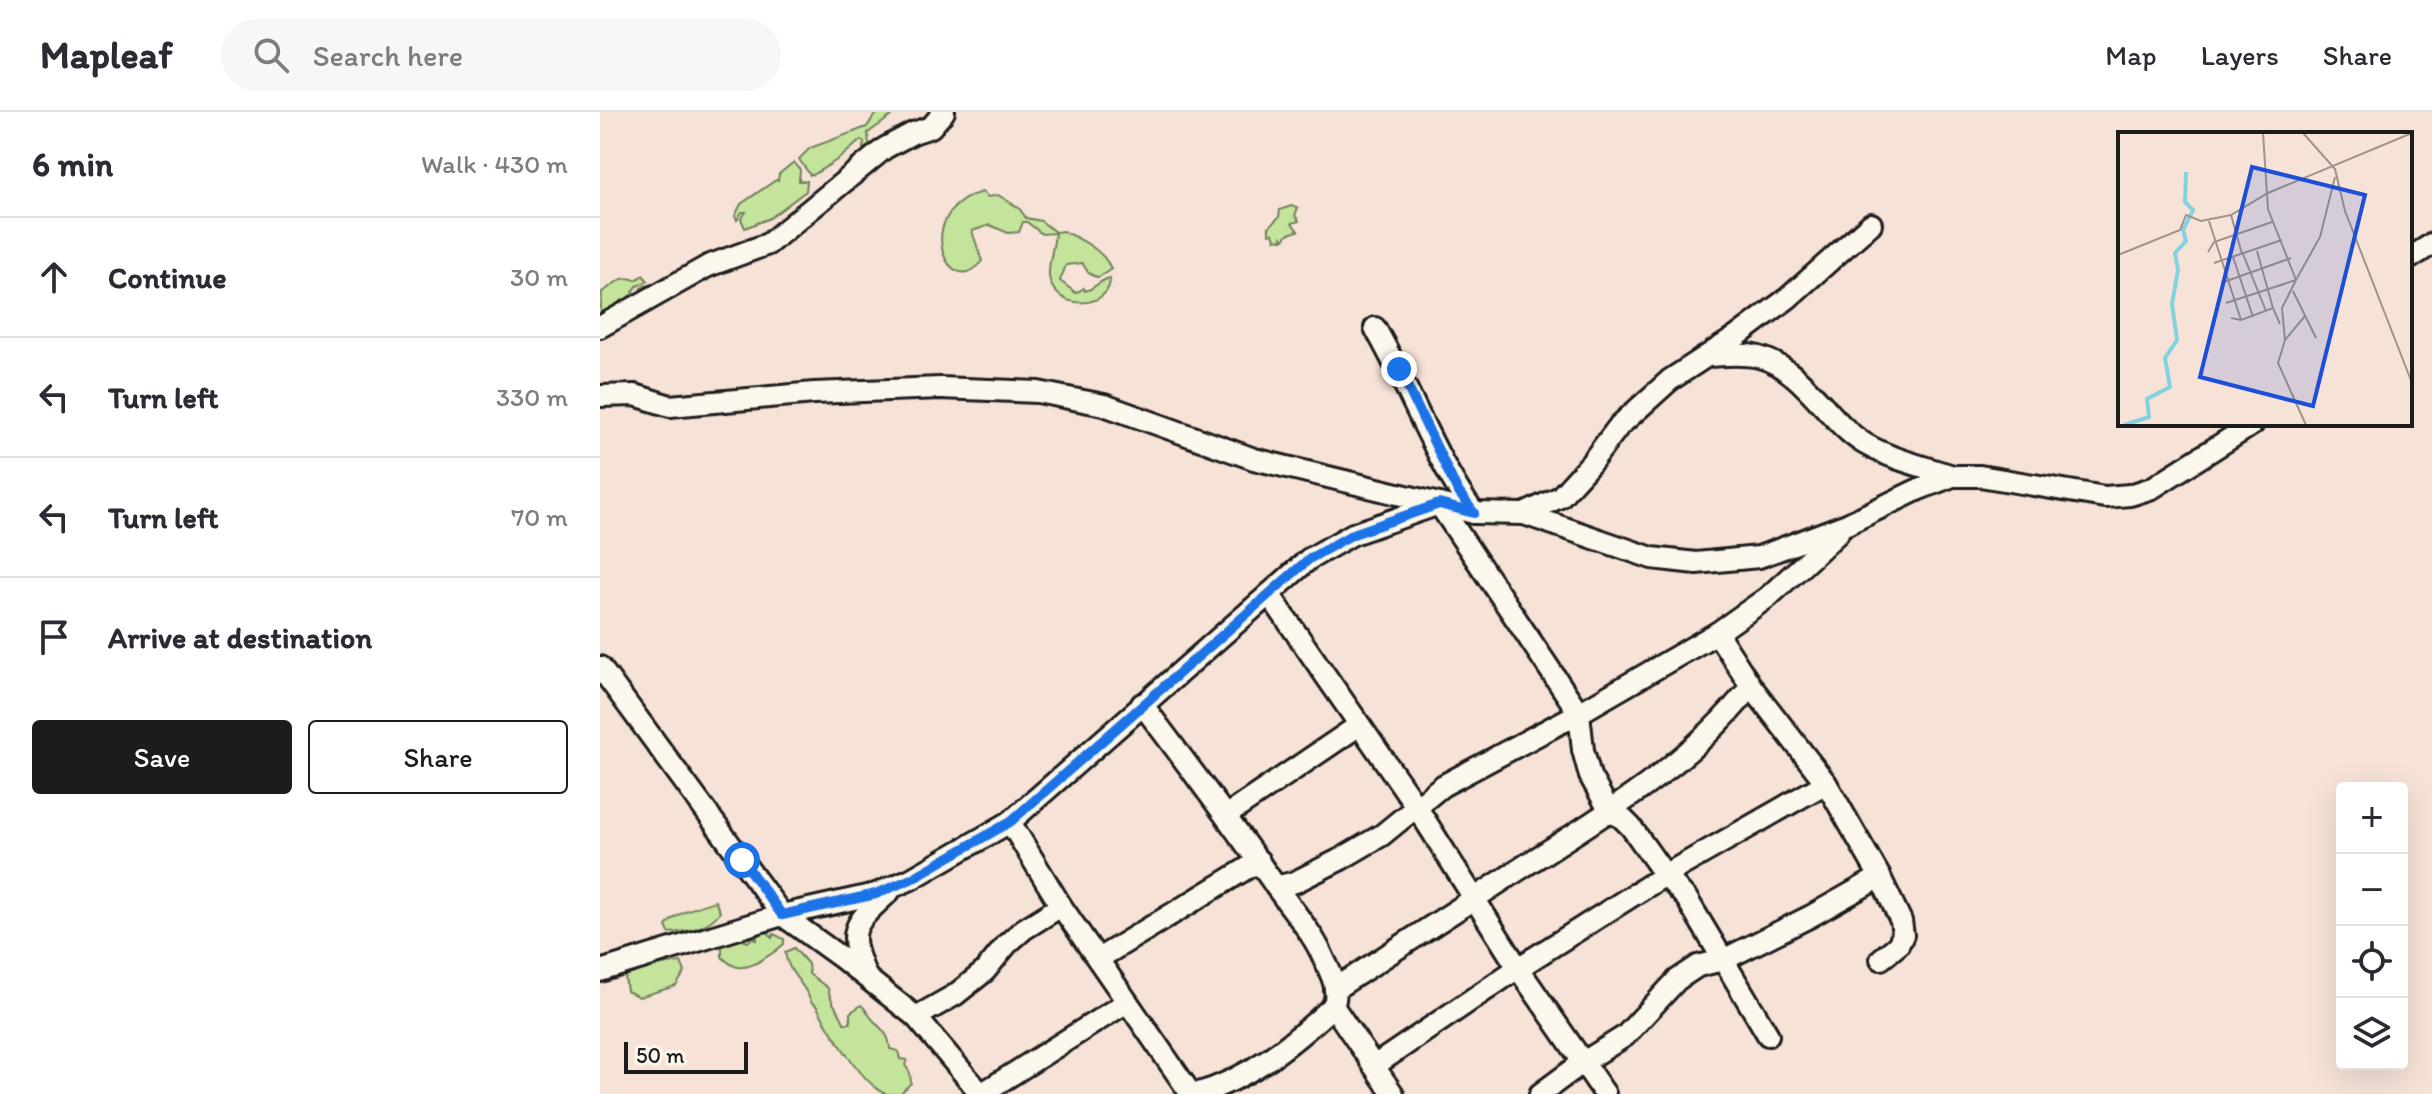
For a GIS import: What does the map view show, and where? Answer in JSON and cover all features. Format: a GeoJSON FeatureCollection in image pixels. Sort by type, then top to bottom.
{"type":"FeatureCollection","features":[{"type":"Feature","properties":{"kind":"street"},"geometry":{"type":"LineString","coordinates":[[600,327],[708,266],[768,244],[885,148],[931,127],[944,112]]}},
{"type":"Feature","properties":{"kind":"street"},"geometry":{"type":"LineString","coordinates":[[1524,514],[1560,497],[1619,426],[1670,380],[1788,298],[1871,224]]}},
{"type":"Feature","properties":{"kind":"street"},"geometry":{"type":"LineString","coordinates":[[2412,257],[2432,244]]}},
{"type":"Feature","properties":{"kind":"street"},"geometry":{"type":"LineString","coordinates":[[1375,328],[1399,369],[1457,490],[1474,513]]}},
{"type":"Feature","properties":{"kind":"street"},"geometry":{"type":"LineString","coordinates":[[1706,357],[1736,354],[1761,358],[1781,367],[1842,426],[1866,444],[1953,476],[1980,476],[2105,497],[2130,495],[2152,488],[2250,426]]}},
{"type":"Feature","properties":{"kind":"street"},"geometry":{"type":"LineString","coordinates":[[600,396],[635,395],[670,406],[727,399],[861,391],[940,388],[1038,392],[1104,405],[1254,459],[1474,513],[1524,514],[1652,558],[1696,563],[1759,557],[1847,524],[1953,476]]}},
{"type":"Feature","properties":{"kind":"street"},"geometry":{"type":"LineString","coordinates":[[600,971],[782,915],[876,894],[1010,822],[1309,559],[1353,534],[1439,504]]}},
{"type":"Feature","properties":{"kind":"street"},"geometry":{"type":"LineString","coordinates":[[1439,504],[1579,713],[1583,750],[1590,776],[1610,812],[1631,827],[1665,875],[1687,899],[1768,1035]]}},
{"type":"Feature","properties":{"kind":"street"},"geometry":{"type":"LineString","coordinates":[[1276,887],[1295,882],[1341,859],[1382,835],[1442,786],[1579,713],[1717,633],[1768,597],[1847,524]]}},
{"type":"Feature","properties":{"kind":"street"},"geometry":{"type":"LineString","coordinates":[[1269,594],[1416,806],[1518,968],[1605,1094]]}},
{"type":"Feature","properties":{"kind":"street"},"geometry":{"type":"LineString","coordinates":[[1717,633],[1751,686],[1826,783],[1880,877],[1901,921],[1903,935],[1898,945],[1881,959]]}},
{"type":"Feature","properties":{"kind":"street"},"geometry":{"type":"LineString","coordinates":[[600,667],[782,915],[916,1017],[981,1094],[1127,1002]]}},
{"type":"Feature","properties":{"kind":"street"},"geometry":{"type":"LineString","coordinates":[[1010,822],[1061,906],[1194,1094],[1220,1087],[1273,1057],[1334,997],[1475,898],[1610,812],[1671,767],[1726,719],[1751,686]]}},
{"type":"Feature","properties":{"kind":"street"},"geometry":{"type":"LineString","coordinates":[[1142,704],[1227,815],[1324,957],[1334,997],[1393,1094]]}},
{"type":"Feature","properties":{"kind":"street"},"geometry":{"type":"LineString","coordinates":[[1227,815],[1358,726]]}},
{"type":"Feature","properties":{"kind":"street"},"geometry":{"type":"LineString","coordinates":[[1374,1066],[1518,968],[1665,875],[1826,783]]}},
{"type":"Feature","properties":{"kind":"street"},"geometry":{"type":"LineString","coordinates":[[1098,959],[1259,861]]}},
{"type":"Feature","properties":{"kind":"street"},"geometry":{"type":"LineString","coordinates":[[1540,1094],[1625,1036],[1677,980],[1698,966],[1723,960],[1880,877]]}},
{"type":"Feature","properties":{"kind":"street"},"geometry":{"type":"LineString","coordinates":[[867,978],[855,949],[854,936],[866,913],[898,884]]}},
{"type":"Feature","properties":{"kind":"street"},"geometry":{"type":"LineString","coordinates":[[916,1017],[955,995],[985,971],[1015,936],[1061,906]]}},
{"type":"Feature","properties":{"kind":"green space"},"geometry":{"type":"Polygon","coordinates":[[[881,112],[897,112],[868,133],[869,144],[866,148],[863,148],[864,142],[861,140],[840,158],[810,175],[799,159],[810,148],[867,127],[881,112]]]}},
{"type":"Feature","properties":{"kind":"green space"},"geometry":{"type":"Polygon","coordinates":[[[794,162],[800,170],[799,181],[807,181],[806,191],[770,218],[745,228],[741,219],[746,212],[742,212],[737,220],[735,216],[741,204],[778,181],[779,174],[794,162]]]}},
{"type":"Feature","properties":{"kind":"green space"},"geometry":{"type":"Polygon","coordinates":[[[982,192],[988,197],[998,195],[1019,208],[1026,218],[1041,221],[1055,232],[1063,231],[1097,251],[1111,269],[1099,277],[1090,274],[1082,263],[1066,265],[1060,281],[1076,293],[1084,288],[1085,291],[1089,290],[1110,278],[1108,289],[1092,301],[1070,301],[1060,296],[1049,276],[1055,233],[1042,234],[1027,222],[1023,222],[1019,232],[1008,233],[990,225],[972,231],[982,261],[970,271],[958,271],[949,264],[941,234],[947,218],[960,203],[982,192]]]}},
{"type":"Feature","properties":{"kind":"green space"},"geometry":{"type":"Polygon","coordinates":[[[1291,206],[1298,208],[1295,215],[1299,221],[1292,223],[1298,231],[1284,239],[1282,237],[1282,240],[1275,239],[1273,233],[1269,234],[1269,227],[1279,217],[1280,210],[1291,206]]]}},
{"type":"Feature","properties":{"kind":"green space"},"geometry":{"type":"Polygon","coordinates":[[[643,275],[648,281],[637,286],[633,292],[640,293],[646,285],[653,287],[600,321],[602,292],[622,279],[636,280],[643,275]]]}},
{"type":"Feature","properties":{"kind":"green space"},"geometry":{"type":"Polygon","coordinates":[[[715,901],[720,912],[710,921],[690,930],[669,933],[666,926],[676,917],[715,901]]]}},
{"type":"Feature","properties":{"kind":"green space"},"geometry":{"type":"Polygon","coordinates":[[[764,932],[772,938],[774,934],[784,939],[784,944],[749,966],[733,966],[722,957],[722,946],[740,939],[748,942],[753,937],[757,940],[757,933],[764,932]]]}},
{"type":"Feature","properties":{"kind":"green space"},"geometry":{"type":"Polygon","coordinates":[[[794,948],[808,964],[809,974],[828,988],[844,1023],[850,1023],[850,1013],[861,1005],[885,1033],[890,1049],[898,1051],[900,1059],[907,1060],[905,1065],[911,1083],[900,1094],[878,1090],[848,1056],[789,966],[785,952],[794,948]]]}},
{"type":"Feature","properties":{"kind":"green space"},"geometry":{"type":"Polygon","coordinates":[[[681,962],[685,972],[676,986],[639,997],[627,991],[625,977],[632,971],[681,962]]]}},
{"type":"Feature","properties":{"kind":"route"},"geometry":{"type":"LineString","coordinates":[[742,860],[782,915],[876,894],[911,879],[1010,822],[1309,559],[1353,534],[1439,504],[1474,513],[1457,490],[1399,369]]}}]}
